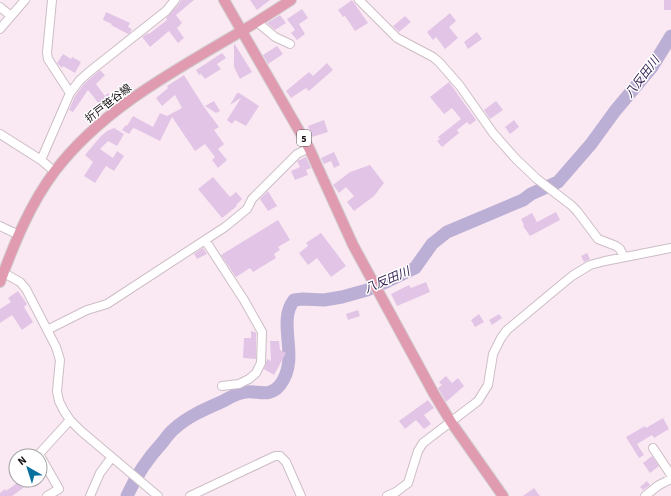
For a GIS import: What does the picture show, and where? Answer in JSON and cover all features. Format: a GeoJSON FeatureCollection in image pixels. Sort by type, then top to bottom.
{"type":"FeatureCollection","features":[{"type":"Feature","properties":{"kind":"main road","name":"5"},"geometry":{"type":"LineString","coordinates":[[224,0],[309,148],[353,245],[408,347],[451,422],[503,496]]}},
{"type":"Feature","properties":{"kind":"main road","name":"折戸笹谷線"},"geometry":{"type":"LineString","coordinates":[[2,277],[28,216],[55,172],[82,140],[122,107],[175,70],[257,22],[291,0]]}},
{"type":"Feature","properties":{"kind":"street"},"geometry":{"type":"LineString","coordinates":[[0,30],[25,0]]}},
{"type":"Feature","properties":{"kind":"street"},"geometry":{"type":"LineString","coordinates":[[52,0],[47,53],[48,59],[70,93]]}},
{"type":"Feature","properties":{"kind":"street"},"geometry":{"type":"LineString","coordinates":[[41,160],[70,93],[80,80],[166,11],[175,0]]}},
{"type":"Feature","properties":{"kind":"street"},"geometry":{"type":"LineString","coordinates":[[359,0],[397,38],[439,62],[463,90],[493,133],[516,159],[533,175],[571,205],[598,239],[608,242],[620,249],[624,257]]}},
{"type":"Feature","properties":{"kind":"street"},"geometry":{"type":"LineString","coordinates":[[0,7],[11,16]]}},
{"type":"Feature","properties":{"kind":"street"},"geometry":{"type":"LineString","coordinates":[[257,22],[275,37],[290,44]]}},
{"type":"Feature","properties":{"kind":"street"},"geometry":{"type":"LineString","coordinates":[[0,134],[41,160],[55,172]]}},
{"type":"Feature","properties":{"kind":"street"},"geometry":{"type":"LineString","coordinates":[[47,330],[87,310],[107,304],[225,227],[247,209],[252,199],[297,154],[309,148]]}},
{"type":"Feature","properties":{"kind":"street"},"geometry":{"type":"LineString","coordinates":[[0,226],[19,235]]}},
{"type":"Feature","properties":{"kind":"street"},"geometry":{"type":"LineString","coordinates":[[205,240],[244,300],[262,332],[261,363],[256,373],[249,379],[239,384],[222,386]]}},
{"type":"Feature","properties":{"kind":"street"},"geometry":{"type":"LineString","coordinates":[[387,496],[396,492],[408,483],[418,451],[423,443],[478,401],[485,392],[490,377],[492,354],[507,330],[572,276],[590,265],[624,257],[670,250]]}},
{"type":"Feature","properties":{"kind":"street"},"geometry":{"type":"LineString","coordinates":[[2,277],[20,282],[26,289],[56,347],[60,360],[57,391],[58,401],[70,420],[158,496]]}},
{"type":"Feature","properties":{"kind":"street"},"geometry":{"type":"LineString","coordinates":[[47,496],[59,489],[39,454],[70,420]]}},
{"type":"Feature","properties":{"kind":"street"},"geometry":{"type":"LineString","coordinates":[[653,448],[671,475]]}},
{"type":"Feature","properties":{"kind":"street"},"geometry":{"type":"LineString","coordinates":[[190,496],[275,456],[280,456],[286,462],[301,496]]}},
{"type":"Feature","properties":{"kind":"street"},"geometry":{"type":"LineString","coordinates":[[90,496],[100,473],[112,457]]}},
{"type":"Feature","properties":{"kind":"street"},"geometry":{"type":"LineString","coordinates":[[645,496],[659,485],[671,479]]}},
{"type":"Feature","properties":{"kind":"building"},"geometry":{"type":"Polygon","coordinates":[[[181,0],[194,0],[176,15],[182,23],[177,28],[184,38],[178,43],[169,31],[150,47],[142,37],[148,33],[149,34],[167,20],[166,18],[181,0]]]}},
{"type":"Feature","properties":{"kind":"building"},"geometry":{"type":"Polygon","coordinates":[[[250,0],[270,0],[257,10],[250,0]]]}},
{"type":"Feature","properties":{"kind":"building"},"geometry":{"type":"Polygon","coordinates":[[[352,0],[368,23],[355,31],[345,16],[343,17],[338,10],[352,0]]]}},
{"type":"Feature","properties":{"kind":"building"},"geometry":{"type":"Polygon","coordinates":[[[664,0],[671,0],[671,10],[664,10],[664,0]]]}},
{"type":"Feature","properties":{"kind":"building"},"geometry":{"type":"Polygon","coordinates":[[[302,9],[308,18],[299,24],[305,34],[297,40],[291,33],[295,30],[287,19],[302,9]]]}},
{"type":"Feature","properties":{"kind":"building"},"geometry":{"type":"Polygon","coordinates":[[[106,12],[130,23],[128,27],[132,29],[130,33],[128,34],[103,20],[106,12]]]}},
{"type":"Feature","properties":{"kind":"building"},"geometry":{"type":"Polygon","coordinates":[[[450,13],[456,21],[449,27],[458,38],[445,49],[436,37],[433,40],[427,32],[450,13]]]}},
{"type":"Feature","properties":{"kind":"building"},"geometry":{"type":"Polygon","coordinates":[[[280,15],[286,23],[275,30],[267,23],[280,15]]]}},
{"type":"Feature","properties":{"kind":"building"},"geometry":{"type":"Polygon","coordinates":[[[405,16],[411,22],[399,32],[393,26],[405,16]]]}},
{"type":"Feature","properties":{"kind":"building"},"geometry":{"type":"Polygon","coordinates":[[[477,32],[482,39],[468,49],[464,42],[477,32]]]}},
{"type":"Feature","properties":{"kind":"building"},"geometry":{"type":"Polygon","coordinates":[[[234,43],[252,72],[240,79],[234,67],[234,43]]]}},
{"type":"Feature","properties":{"kind":"building"},"geometry":{"type":"Polygon","coordinates":[[[277,46],[283,54],[268,64],[263,55],[277,46]]]}},
{"type":"Feature","properties":{"kind":"building"},"geometry":{"type":"Polygon","coordinates":[[[222,53],[226,58],[217,64],[221,69],[205,79],[201,74],[199,75],[196,70],[222,53]]]}},
{"type":"Feature","properties":{"kind":"building"},"geometry":{"type":"Polygon","coordinates":[[[63,54],[71,59],[72,57],[81,62],[75,73],[63,66],[62,68],[57,63],[63,54]]]}},
{"type":"Feature","properties":{"kind":"building"},"geometry":{"type":"Polygon","coordinates":[[[327,63],[333,70],[309,91],[306,88],[291,98],[286,91],[309,72],[313,76],[327,63]]]}},
{"type":"Feature","properties":{"kind":"building"},"geometry":{"type":"Polygon","coordinates":[[[100,70],[105,75],[96,84],[105,96],[108,93],[112,98],[107,102],[106,100],[100,105],[88,90],[73,112],[69,110],[75,96],[84,84],[100,70]]]}},
{"type":"Feature","properties":{"kind":"building"},"geometry":{"type":"Polygon","coordinates":[[[184,75],[204,107],[219,127],[214,130],[224,144],[218,149],[227,160],[218,168],[212,160],[215,157],[205,144],[195,151],[172,117],[160,141],[133,128],[129,134],[122,130],[126,125],[127,126],[133,116],[153,127],[160,113],[167,116],[182,108],[175,95],[162,106],[156,98],[168,88],[167,86],[184,75]]]}},
{"type":"Feature","properties":{"kind":"building"},"geometry":{"type":"Polygon","coordinates":[[[449,82],[476,120],[470,125],[467,122],[457,130],[459,133],[442,147],[437,141],[440,139],[438,137],[461,119],[452,108],[444,114],[430,97],[449,82]]]}},
{"type":"Feature","properties":{"kind":"building"},"geometry":{"type":"Polygon","coordinates":[[[237,93],[259,106],[246,126],[235,120],[232,124],[227,120],[241,98],[230,105],[237,93]]]}},
{"type":"Feature","properties":{"kind":"building"},"geometry":{"type":"Polygon","coordinates":[[[214,101],[220,111],[216,113],[205,106],[214,101]]]}},
{"type":"Feature","properties":{"kind":"building"},"geometry":{"type":"Polygon","coordinates":[[[496,101],[503,110],[490,119],[484,110],[496,101]]]}},
{"type":"Feature","properties":{"kind":"building"},"geometry":{"type":"Polygon","coordinates":[[[324,120],[328,132],[312,137],[308,126],[324,120]]]}},
{"type":"Feature","properties":{"kind":"building"},"geometry":{"type":"Polygon","coordinates":[[[514,120],[519,127],[510,134],[505,127],[514,120]]]}},
{"type":"Feature","properties":{"kind":"building"},"geometry":{"type":"Polygon","coordinates":[[[114,128],[124,134],[117,146],[108,141],[100,149],[113,158],[117,151],[124,156],[114,171],[106,166],[95,183],[84,176],[93,162],[85,155],[101,136],[114,128]]]}},
{"type":"Feature","properties":{"kind":"building"},"geometry":{"type":"Polygon","coordinates":[[[334,152],[340,165],[334,168],[331,161],[324,164],[321,158],[334,152]]]}},
{"type":"Feature","properties":{"kind":"building"},"geometry":{"type":"Polygon","coordinates":[[[306,157],[311,168],[306,170],[308,175],[295,180],[291,171],[300,167],[297,161],[306,157]]]}},
{"type":"Feature","properties":{"kind":"building"},"geometry":{"type":"Polygon","coordinates":[[[370,165],[384,183],[374,196],[354,211],[347,202],[354,196],[346,187],[339,193],[333,185],[350,172],[370,165]]]}},
{"type":"Feature","properties":{"kind":"building"},"geometry":{"type":"Polygon","coordinates":[[[213,177],[230,197],[236,192],[242,199],[236,205],[237,206],[222,218],[198,189],[213,177]]]}},
{"type":"Feature","properties":{"kind":"building"},"geometry":{"type":"Polygon","coordinates":[[[268,191],[277,206],[268,211],[260,199],[268,191]]]}},
{"type":"Feature","properties":{"kind":"building"},"geometry":{"type":"Polygon","coordinates":[[[556,212],[560,220],[530,236],[523,226],[524,225],[521,219],[532,213],[537,222],[556,212]]]}},
{"type":"Feature","properties":{"kind":"building"},"geometry":{"type":"Polygon","coordinates":[[[278,220],[290,240],[278,247],[280,250],[274,254],[276,258],[253,272],[250,268],[236,277],[221,255],[278,220]]]}},
{"type":"Feature","properties":{"kind":"building"},"geometry":{"type":"Polygon","coordinates":[[[321,233],[346,266],[331,277],[317,258],[308,265],[299,253],[308,246],[306,243],[321,233]]]}},
{"type":"Feature","properties":{"kind":"building"},"geometry":{"type":"Polygon","coordinates":[[[203,248],[207,254],[197,259],[194,254],[203,248]]]}},
{"type":"Feature","properties":{"kind":"building"},"geometry":{"type":"Polygon","coordinates":[[[587,253],[590,259],[584,262],[581,256],[587,253]]]}},
{"type":"Feature","properties":{"kind":"building"},"geometry":{"type":"Polygon","coordinates":[[[426,282],[430,292],[397,306],[391,294],[409,285],[411,288],[426,282]]]}},
{"type":"Feature","properties":{"kind":"building"},"geometry":{"type":"Polygon","coordinates":[[[18,291],[27,304],[24,307],[33,322],[22,330],[12,315],[0,323],[0,309],[11,302],[8,298],[18,291]]]}},
{"type":"Feature","properties":{"kind":"building"},"geometry":{"type":"Polygon","coordinates":[[[358,310],[360,316],[348,320],[346,314],[358,310]]]}},
{"type":"Feature","properties":{"kind":"building"},"geometry":{"type":"Polygon","coordinates":[[[479,314],[484,322],[475,327],[471,320],[479,314]]]}},
{"type":"Feature","properties":{"kind":"building"},"geometry":{"type":"Polygon","coordinates":[[[499,314],[502,318],[492,325],[489,320],[499,314]]]}},
{"type":"Feature","properties":{"kind":"building"},"geometry":{"type":"Polygon","coordinates":[[[251,331],[256,333],[256,359],[243,358],[244,338],[251,338],[251,331]]]}},
{"type":"Feature","properties":{"kind":"building"},"geometry":{"type":"Polygon","coordinates":[[[270,341],[279,341],[280,350],[286,353],[274,375],[264,369],[267,359],[271,361],[270,341]]]}},
{"type":"Feature","properties":{"kind":"building"},"geometry":{"type":"Polygon","coordinates":[[[446,376],[452,383],[458,378],[464,386],[446,402],[438,388],[442,385],[439,382],[446,376]]]}},
{"type":"Feature","properties":{"kind":"building"},"geometry":{"type":"Polygon","coordinates":[[[428,400],[434,408],[424,415],[431,424],[424,429],[416,420],[405,429],[399,421],[428,400]]]}},
{"type":"Feature","properties":{"kind":"building"},"geometry":{"type":"Polygon","coordinates":[[[663,418],[669,429],[654,438],[652,435],[637,444],[644,455],[639,458],[626,437],[663,418]]]}},
{"type":"Feature","properties":{"kind":"building"},"geometry":{"type":"Polygon","coordinates":[[[652,456],[659,466],[650,473],[643,463],[652,456]]]}},
{"type":"Feature","properties":{"kind":"building"},"geometry":{"type":"Polygon","coordinates":[[[647,481],[650,485],[643,490],[640,487],[647,481]]]}},
{"type":"Feature","properties":{"kind":"building"},"geometry":{"type":"Polygon","coordinates":[[[10,488],[23,488],[12,496],[0,496],[0,493],[5,489],[6,491],[10,488]]]}},
{"type":"Feature","properties":{"kind":"building"},"geometry":{"type":"Polygon","coordinates":[[[534,488],[540,496],[523,496],[534,488]]]}},
{"type":"Feature","properties":{"kind":"waterway","name":"八反田川"},"geometry":{"type":"LineString","coordinates":[[127,496],[151,455],[171,432],[184,421],[201,411],[238,394],[246,392],[271,392],[280,385],[286,375],[289,364],[287,319],[289,309],[294,300],[324,300],[342,297],[367,290],[386,282],[415,268],[432,244],[447,232],[523,200],[531,194],[558,182],[591,144],[615,111],[652,67],[671,36]]}}]}
